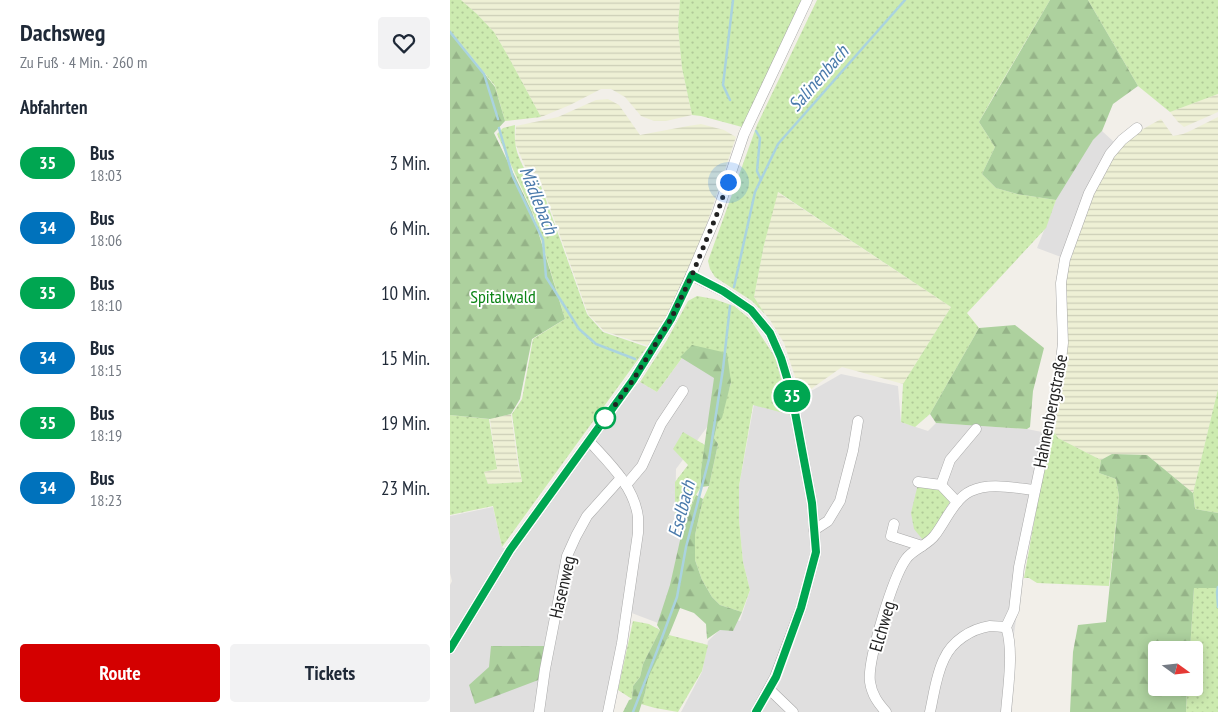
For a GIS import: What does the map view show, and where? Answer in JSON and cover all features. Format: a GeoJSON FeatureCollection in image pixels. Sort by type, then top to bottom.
{"type":"FeatureCollection","features":[{"type":"Feature","properties":{"kind":"street"},"geometry":{"type":"LineString","coordinates":[[450,649],[510,550],[633,380],[671,319],[692,275],[717,214],[744,134],[807,0]]}},
{"type":"Feature","properties":{"kind":"street","name":"Hahnenbergstraße"},"geometry":{"type":"LineString","coordinates":[[1006,712],[1010,656],[1006,627],[1014,610],[1019,567],[1060,370],[1063,343],[1061,283],[1065,259],[1089,193],[1110,154],[1122,140],[1137,128]]}},
{"type":"Feature","properties":{"kind":"street"},"geometry":{"type":"LineString","coordinates":[[692,275],[723,291],[751,310],[770,333],[781,358],[791,391],[812,503],[816,552],[801,608],[776,677],[756,712]]}},
{"type":"Feature","properties":{"kind":"street","name":"Hasenweg"},"geometry":{"type":"LineString","coordinates":[[539,712],[567,556],[587,516],[642,466],[661,424],[683,391]]}},
{"type":"Feature","properties":{"kind":"street"},"geometry":{"type":"LineString","coordinates":[[814,530],[828,521],[840,501],[853,451],[858,422]]}},
{"type":"Feature","properties":{"kind":"street"},"geometry":{"type":"LineString","coordinates":[[941,485],[950,460],[976,429]]}},
{"type":"Feature","properties":{"kind":"street"},"geometry":{"type":"LineString","coordinates":[[589,441],[624,481],[635,505],[638,517],[638,533],[622,644],[608,712]]}},
{"type":"Feature","properties":{"kind":"street"},"geometry":{"type":"LineString","coordinates":[[918,482],[941,485],[957,502]]}},
{"type":"Feature","properties":{"kind":"street","name":"Elchweg"},"geometry":{"type":"LineString","coordinates":[[886,712],[874,695],[870,682],[871,666],[898,574],[907,558],[934,537],[957,502],[970,491],[1004,486],[1035,490]]}},
{"type":"Feature","properties":{"kind":"street"},"geometry":{"type":"LineString","coordinates":[[894,524],[890,536],[922,546]]}},
{"type":"Feature","properties":{"kind":"street"},"geometry":{"type":"LineString","coordinates":[[930,712],[941,667],[951,646],[974,630],[991,626],[1006,627]]}},
{"type":"Feature","properties":{"kind":"street"},"geometry":{"type":"LineString","coordinates":[[769,689],[793,712]]}},
{"type":"Feature","properties":{"kind":"shaded area"},"geometry":{"type":"Polygon","coordinates":[[[1102,131],[1115,143],[1061,257],[1037,248],[1056,200],[1073,165],[1102,131]]]}},
{"type":"Feature","properties":{"kind":"shaded area"},"geometry":{"type":"Polygon","coordinates":[[[688,350],[724,360],[716,415],[676,469],[675,523],[688,529],[666,626],[629,612],[610,712],[450,712],[450,585],[452,581],[450,573],[450,516],[493,507],[502,547],[512,554],[635,387],[640,382],[657,392],[688,350]]]}},
{"type":"Feature","properties":{"kind":"shaded area"},"geometry":{"type":"Polygon","coordinates":[[[841,374],[898,386],[901,422],[928,431],[936,423],[1027,429],[1042,432],[1014,634],[1012,712],[681,712],[702,672],[708,641],[732,618],[740,621],[750,590],[743,562],[739,520],[739,486],[754,404],[791,414],[806,392],[841,374]]]}},
{"type":"Feature","properties":{"kind":"green space"},"geometry":{"type":"Polygon","coordinates":[[[450,0],[461,0],[494,32],[541,117],[505,121],[495,86],[450,30],[450,0]]]}},
{"type":"Feature","properties":{"kind":"green space"},"geometry":{"type":"Polygon","coordinates":[[[461,0],[680,0],[678,27],[682,68],[692,115],[666,121],[654,121],[641,116],[625,97],[611,89],[601,89],[541,117],[494,32],[461,0]]]}},
{"type":"Feature","properties":{"kind":"green space"},"geometry":{"type":"Polygon","coordinates":[[[680,0],[803,0],[742,127],[692,115],[682,68],[678,27],[680,0]]]}},
{"type":"Feature","properties":{"kind":"green space"},"geometry":{"type":"Polygon","coordinates":[[[817,0],[1050,0],[979,122],[995,147],[982,174],[996,188],[1017,194],[1056,200],[1046,228],[967,313],[979,328],[930,414],[915,427],[901,422],[903,384],[951,307],[778,192],[764,245],[754,297],[765,314],[752,301],[715,277],[708,261],[757,125],[817,0]]]}},
{"type":"Feature","properties":{"kind":"green space"},"geometry":{"type":"Polygon","coordinates":[[[1050,0],[1088,0],[1138,86],[1113,104],[1102,131],[1093,140],[1056,200],[1017,194],[996,188],[982,174],[995,147],[979,122],[1050,0]]]}},
{"type":"Feature","properties":{"kind":"green space"},"geometry":{"type":"Polygon","coordinates":[[[1088,0],[1218,0],[1218,94],[1170,112],[1138,86],[1088,0]]]}},
{"type":"Feature","properties":{"kind":"green space","name":"Spitalwald"},"geometry":{"type":"Polygon","coordinates":[[[450,30],[495,87],[505,121],[494,133],[532,212],[565,319],[532,339],[520,399],[511,414],[490,419],[450,415],[450,30]]]}},
{"type":"Feature","properties":{"kind":"green space"},"geometry":{"type":"Polygon","coordinates":[[[1218,94],[1218,112],[1184,127],[1170,112],[1218,94]]]}},
{"type":"Feature","properties":{"kind":"green space"},"geometry":{"type":"Polygon","coordinates":[[[608,99],[619,105],[640,135],[701,124],[724,130],[736,137],[696,256],[675,303],[649,346],[604,331],[588,314],[538,174],[527,171],[515,143],[516,126],[558,117],[596,100],[608,99]]]}},
{"type":"Feature","properties":{"kind":"green space"},"geometry":{"type":"Polygon","coordinates":[[[1218,117],[1218,389],[1193,493],[1147,455],[1112,454],[1101,460],[1058,438],[1051,427],[1066,259],[1110,157],[1134,134],[1161,119],[1173,136],[1183,134],[1218,117]]]}},
{"type":"Feature","properties":{"kind":"green space"},"geometry":{"type":"Polygon","coordinates":[[[515,125],[515,144],[518,154],[526,172],[537,175],[587,314],[603,332],[647,347],[502,547],[493,506],[450,515],[450,415],[489,419],[497,469],[484,472],[488,484],[522,482],[512,414],[522,399],[533,339],[565,319],[533,213],[497,134],[503,128],[515,125]]]}},
{"type":"Feature","properties":{"kind":"green space"},"geometry":{"type":"Polygon","coordinates":[[[777,192],[951,307],[903,384],[842,367],[811,389],[802,389],[797,383],[784,343],[754,297],[777,192]]]}},
{"type":"Feature","properties":{"kind":"green space"},"geometry":{"type":"Polygon","coordinates":[[[697,296],[714,299],[734,306],[750,319],[775,357],[791,415],[753,405],[739,486],[739,520],[743,562],[750,590],[742,612],[720,605],[712,597],[702,580],[695,560],[695,535],[703,499],[709,486],[718,444],[714,438],[731,383],[682,358],[657,392],[640,382],[667,340],[688,301],[697,296]]]}},
{"type":"Feature","properties":{"kind":"green space"},"geometry":{"type":"Polygon","coordinates":[[[1015,325],[1044,348],[1033,391],[1030,427],[1027,429],[936,423],[930,414],[979,328],[1015,325]]]}},
{"type":"Feature","properties":{"kind":"green space"},"geometry":{"type":"Polygon","coordinates":[[[692,345],[727,353],[731,382],[722,418],[718,422],[714,438],[718,444],[709,486],[701,487],[701,470],[714,378],[680,357],[692,345]]]}},
{"type":"Feature","properties":{"kind":"green space"},"geometry":{"type":"Polygon","coordinates":[[[1218,389],[1218,513],[1195,509],[1193,493],[1218,389]]]}},
{"type":"Feature","properties":{"kind":"green space"},"geometry":{"type":"Polygon","coordinates":[[[511,414],[522,482],[488,484],[484,472],[497,469],[490,419],[511,414]]]}},
{"type":"Feature","properties":{"kind":"green space"},"geometry":{"type":"Polygon","coordinates":[[[1051,427],[1058,438],[1101,460],[1099,473],[1116,479],[1119,496],[1109,586],[1037,583],[1029,578],[1024,578],[1051,427]]]}},
{"type":"Feature","properties":{"kind":"green space"},"geometry":{"type":"Polygon","coordinates":[[[683,432],[705,445],[701,470],[701,487],[683,527],[675,524],[675,482],[688,465],[673,449],[683,432]]]}},
{"type":"Feature","properties":{"kind":"green space"},"geometry":{"type":"Polygon","coordinates":[[[1112,454],[1147,455],[1193,493],[1195,509],[1218,513],[1218,588],[1194,588],[1191,641],[1148,641],[1148,696],[1187,696],[1186,712],[1070,712],[1073,652],[1078,625],[1106,622],[1119,496],[1116,479],[1099,473],[1101,460],[1112,454]]]}},
{"type":"Feature","properties":{"kind":"green space"},"geometry":{"type":"Polygon","coordinates":[[[918,484],[940,489],[951,500],[931,533],[923,540],[914,529],[911,513],[918,484]]]}},
{"type":"Feature","properties":{"kind":"green space"},"geometry":{"type":"Polygon","coordinates":[[[696,495],[703,499],[695,535],[695,560],[702,580],[712,597],[720,605],[742,612],[733,631],[720,630],[707,639],[706,624],[694,613],[680,608],[648,678],[639,712],[623,712],[629,700],[632,699],[633,686],[640,677],[643,664],[660,630],[657,625],[670,585],[683,527],[696,495]]]}},
{"type":"Feature","properties":{"kind":"green space"},"geometry":{"type":"Polygon","coordinates":[[[1194,588],[1218,588],[1218,712],[1186,712],[1187,696],[1203,696],[1203,641],[1191,641],[1194,588]]]}},
{"type":"Feature","properties":{"kind":"green space"},"geometry":{"type":"Polygon","coordinates":[[[633,621],[649,624],[660,630],[643,664],[640,677],[633,686],[632,699],[618,690],[633,621]]]}},
{"type":"Feature","properties":{"kind":"green space"},"geometry":{"type":"Polygon","coordinates":[[[669,635],[708,645],[702,671],[678,712],[641,704],[647,678],[669,635]]]}},
{"type":"Feature","properties":{"kind":"green space"},"geometry":{"type":"Polygon","coordinates":[[[491,646],[547,646],[541,679],[475,704],[469,685],[489,667],[491,646]]]}},
{"type":"Feature","properties":{"kind":"waterway"},"geometry":{"type":"LineString","coordinates":[[730,100],[723,85],[733,0]]}},
{"type":"Feature","properties":{"kind":"waterway","name":"Salinenbach"},"geometry":{"type":"LineString","coordinates":[[734,287],[755,192],[778,144],[905,0]]}},
{"type":"Feature","properties":{"kind":"waterway","name":"Mädlebach"},"geometry":{"type":"LineString","coordinates":[[450,32],[484,74],[498,119]]}},
{"type":"Feature","properties":{"kind":"waterway","name":"Mädlebach"},"geometry":{"type":"LineString","coordinates":[[499,128],[513,177],[543,240],[546,277],[579,329],[596,344],[635,359]]}},
{"type":"Feature","properties":{"kind":"waterway"},"geometry":{"type":"LineString","coordinates":[[756,131],[760,138],[757,171],[761,180]]}},
{"type":"Feature","properties":{"kind":"waterway","name":"Eselbach"},"geometry":{"type":"LineString","coordinates":[[633,712],[677,597],[686,547],[709,459],[723,369],[730,306]]}},
{"type":"Feature","properties":{"kind":"waterway"},"geometry":{"type":"LineString","coordinates":[[1218,587],[1218,607]]}},
{"type":"Feature","properties":{"kind":"bus line","name":"35"},"geometry":{"type":"LineString","coordinates":[[450,649],[510,550],[633,380],[671,319],[692,275],[723,291],[751,310],[770,333],[781,358],[791,391],[812,503],[816,552],[801,608],[776,677],[756,712]]}},
{"type":"Feature","properties":{"kind":"route"},"geometry":{"type":"LineString","coordinates":[[605,418],[600,426],[633,380],[671,319],[692,275],[728,182]]}}]}
